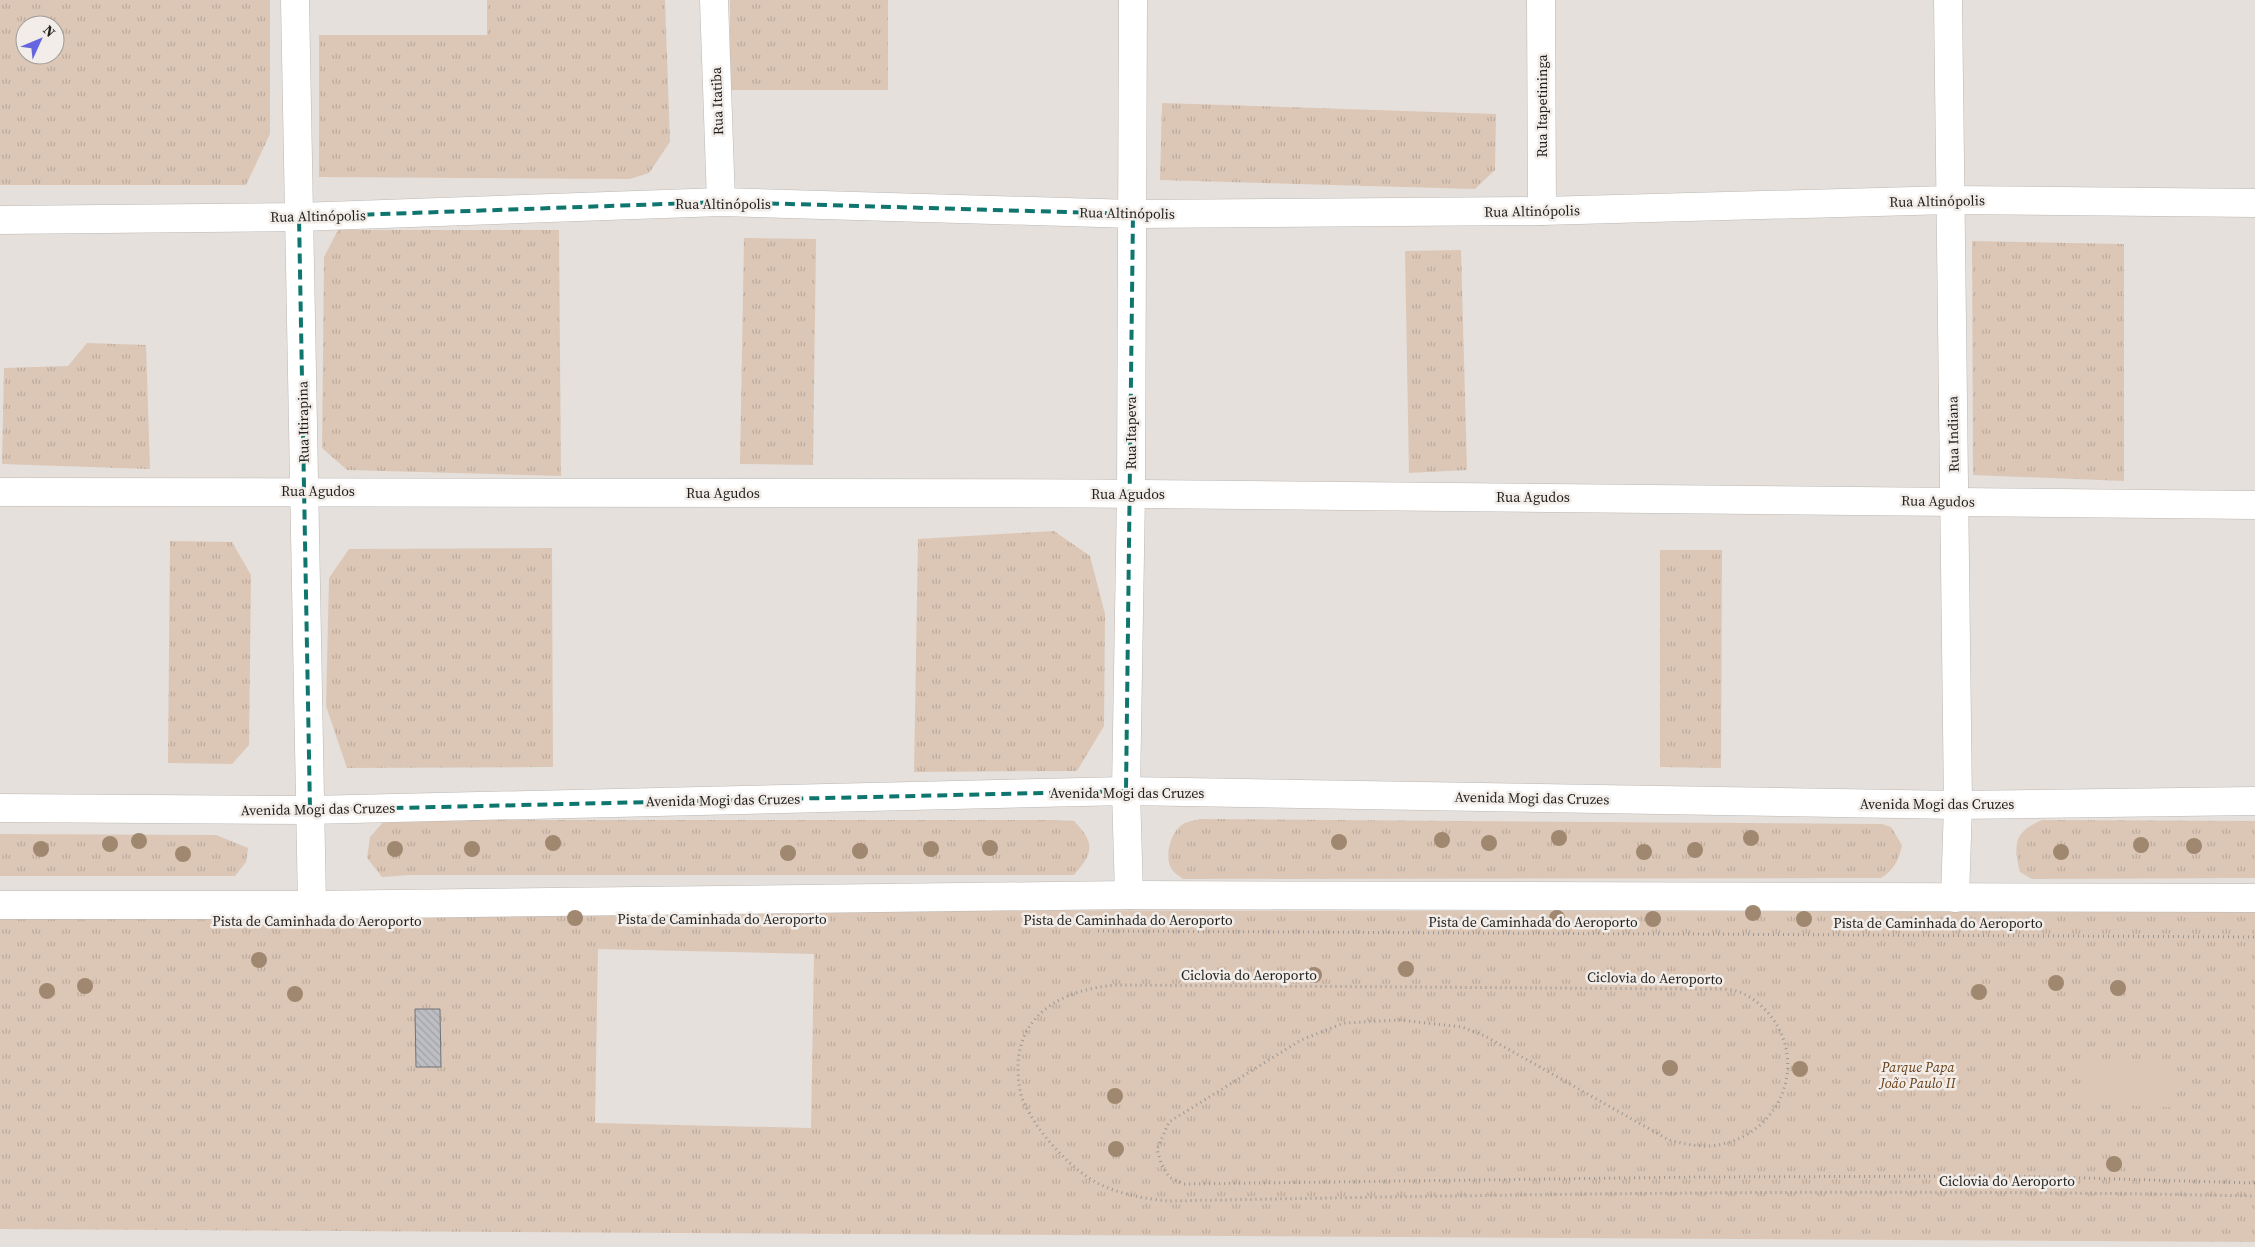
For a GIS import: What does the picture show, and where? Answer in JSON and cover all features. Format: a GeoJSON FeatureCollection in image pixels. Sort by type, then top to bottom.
{"type":"FeatureCollection","features":[{"type":"Feature","properties":{"kind":"street","name":"Rua Itirapina"},"geometry":{"type":"LineString","coordinates":[[295,0],[312,905]]}},
{"type":"Feature","properties":{"kind":"street","name":"Rua Itatiba"},"geometry":{"type":"LineString","coordinates":[[714,0],[721,202]]}},
{"type":"Feature","properties":{"kind":"street","name":"Rua Itapeva"},"geometry":{"type":"LineString","coordinates":[[1129,895],[1126,791],[1131,494],[1133,0]]}},
{"type":"Feature","properties":{"kind":"street","name":"Rua Itapetininga"},"geometry":{"type":"LineString","coordinates":[[1541,0],[1542,211]]}},
{"type":"Feature","properties":{"kind":"street","name":"Rua Indiana"},"geometry":{"type":"LineString","coordinates":[[1948,0],[1958,805],[1956,898]]}},
{"type":"Feature","properties":{"kind":"street","name":"Rua Altinópolis"},"geometry":{"type":"LineString","coordinates":[[0,220],[299,217],[721,202],[1133,214],[1542,211],[1950,200],[2255,203]]}},
{"type":"Feature","properties":{"kind":"street","name":"Rua Agudos"},"geometry":{"type":"LineString","coordinates":[[0,492],[304,491],[1131,494],[1954,501],[2255,506]]}},
{"type":"Feature","properties":{"kind":"street","name":"Avenida Mogi das Cruzes"},"geometry":{"type":"LineString","coordinates":[[0,808],[310,810],[1126,791],[1958,805],[2255,801]]}},
{"type":"Feature","properties":{"kind":"street"},"geometry":{"type":"LineString","coordinates":[[0,904],[312,905],[1129,895],[2255,898]]}},
{"type":"Feature","properties":{"kind":"path","name":"Pista de Caminhada do Aeroporto"},"geometry":{"type":"LineString","coordinates":[[1088,931],[2255,936]]}},
{"type":"Feature","properties":{"kind":"path","name":"Ciclovia do Aeroporto"},"geometry":{"type":"LineString","coordinates":[[2255,1183],[1983,1176],[1697,1176],[1183,1184],[1169,1177],[1161,1163],[1157,1149],[1169,1122],[1301,1040],[1344,1023],[1400,1020],[1462,1027],[1485,1036],[1668,1140],[1701,1146],[1719,1145],[1753,1131],[1767,1119],[1785,1089],[1788,1069],[1784,1038],[1767,1010],[1752,998],[1737,991],[1695,989],[1116,985],[1093,987],[1074,992],[1054,1002],[1037,1015],[1019,1053],[1018,1074],[1023,1101],[1066,1159],[1082,1174],[1120,1192],[1143,1198],[1168,1201],[1569,1194],[2101,1192],[2255,1196]]}},
{"type":"Feature","properties":{"kind":"highlighted area"},"geometry":{"type":"Polygon","coordinates":[[[721,202],[1133,214],[1126,791],[310,810],[299,217],[721,202]]]}},
{"type":"Feature","properties":{"kind":"green space"},"geometry":{"type":"Polygon","coordinates":[[[0,0],[270,0],[270,134],[246,185],[0,185],[0,0]]]}},
{"type":"Feature","properties":{"kind":"green space"},"geometry":{"type":"Polygon","coordinates":[[[487,0],[665,0],[670,142],[649,173],[630,179],[319,177],[319,35],[487,35],[487,0]]]}},
{"type":"Feature","properties":{"kind":"green space"},"geometry":{"type":"Polygon","coordinates":[[[730,0],[888,0],[888,90],[730,90],[730,0]]]}},
{"type":"Feature","properties":{"kind":"green space"},"geometry":{"type":"Polygon","coordinates":[[[1162,103],[1496,114],[1495,170],[1475,189],[1160,180],[1162,103]]]}},
{"type":"Feature","properties":{"kind":"green space"},"geometry":{"type":"Polygon","coordinates":[[[338,230],[559,230],[561,476],[347,470],[322,448],[324,257],[338,230]]]}},
{"type":"Feature","properties":{"kind":"green space"},"geometry":{"type":"Polygon","coordinates":[[[744,238],[816,239],[813,465],[740,464],[744,238]]]}},
{"type":"Feature","properties":{"kind":"green space"},"geometry":{"type":"Polygon","coordinates":[[[1972,241],[2124,244],[2124,481],[1973,475],[1972,241]]]}},
{"type":"Feature","properties":{"kind":"green space"},"geometry":{"type":"Polygon","coordinates":[[[1461,250],[1467,470],[1409,473],[1405,251],[1461,250]]]}},
{"type":"Feature","properties":{"kind":"green space"},"geometry":{"type":"Polygon","coordinates":[[[87,343],[146,345],[150,469],[2,464],[4,368],[68,366],[87,343]]]}},
{"type":"Feature","properties":{"kind":"green space"},"geometry":{"type":"Polygon","coordinates":[[[1054,531],[1090,556],[1105,614],[1104,726],[1077,771],[914,772],[918,539],[1054,531]]]}},
{"type":"Feature","properties":{"kind":"green space"},"geometry":{"type":"Polygon","coordinates":[[[170,541],[232,542],[251,575],[249,745],[232,764],[168,763],[170,541]]]}},
{"type":"Feature","properties":{"kind":"green space"},"geometry":{"type":"Polygon","coordinates":[[[552,548],[553,767],[347,768],[326,706],[329,578],[349,549],[552,548]]]}},
{"type":"Feature","properties":{"kind":"green space"},"geometry":{"type":"Polygon","coordinates":[[[1660,550],[1722,550],[1721,768],[1660,767],[1660,550]]]}},
{"type":"Feature","properties":{"kind":"green space"},"geometry":{"type":"Polygon","coordinates":[[[1199,819],[1882,824],[1891,827],[1902,845],[1895,864],[1881,878],[1183,879],[1170,866],[1169,846],[1178,828],[1185,823],[1199,819]]]}},
{"type":"Feature","properties":{"kind":"green space"},"geometry":{"type":"Polygon","coordinates":[[[385,820],[1055,820],[1074,821],[1086,836],[1089,848],[1085,861],[1074,875],[409,875],[382,877],[367,858],[370,837],[385,820]]]}},
{"type":"Feature","properties":{"kind":"green space"},"geometry":{"type":"Polygon","coordinates":[[[2042,820],[2255,821],[2255,878],[2032,879],[2020,872],[2017,854],[2018,840],[2026,829],[2042,820]]]}},
{"type":"Feature","properties":{"kind":"green space"},"geometry":{"type":"Polygon","coordinates":[[[0,834],[216,835],[248,848],[246,862],[235,876],[0,876],[0,834]]]}},
{"type":"Feature","properties":{"kind":"green space","name":"Parque Papa João Paulo II"},"geometry":{"type":"Polygon","coordinates":[[[0,909],[2255,912],[2255,1242],[0,1229],[0,909]],[[598,949],[595,1123],[811,1128],[814,954],[598,949]],[[416,1009],[441,1067],[440,1009],[416,1009]]]}},
{"type":"Feature","properties":{"kind":"green space"},"geometry":{"type":"Polygon","coordinates":[[[2084,1058],[2172,1062],[2170,1107],[2083,1104],[2084,1058]]]}},
{"type":"Feature","properties":{"kind":"building"},"geometry":{"type":"Polygon","coordinates":[[[415,1009],[440,1009],[441,1067],[416,1067],[415,1009]]]}}]}
